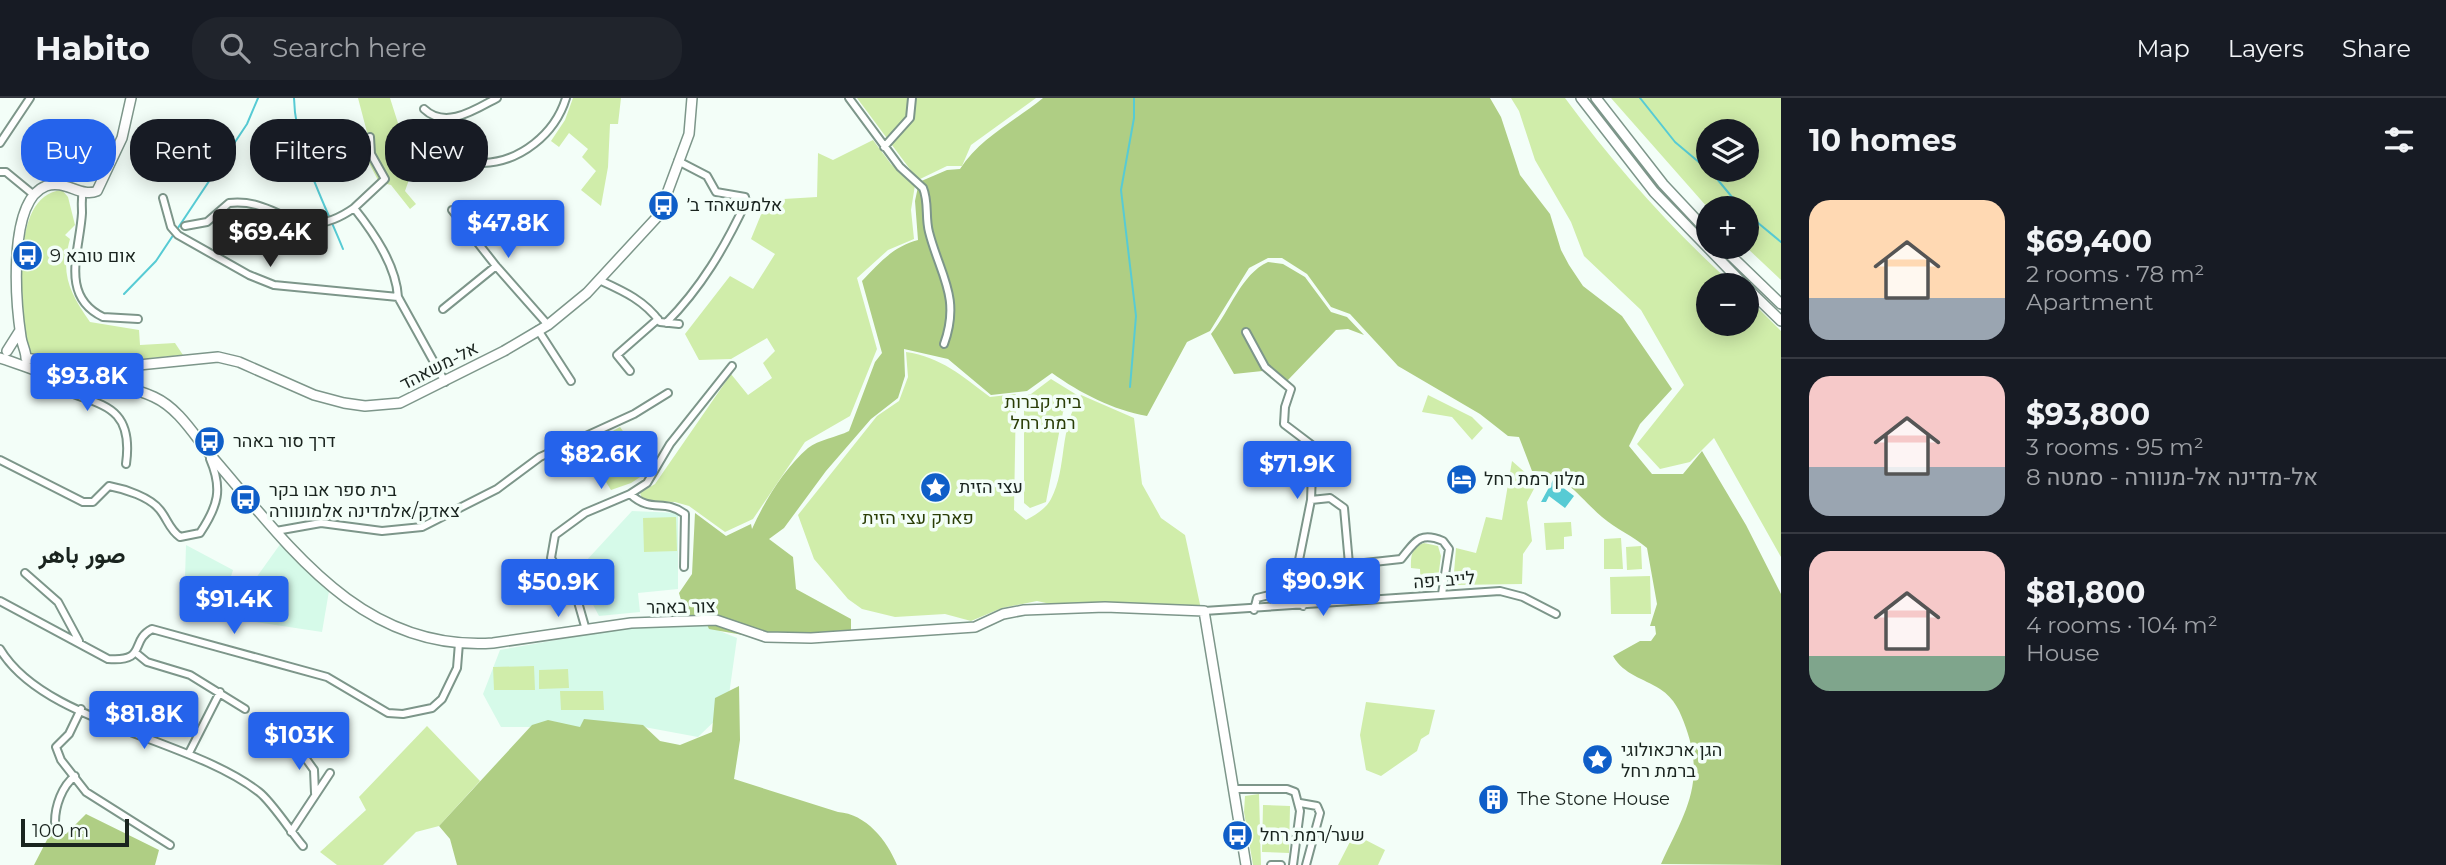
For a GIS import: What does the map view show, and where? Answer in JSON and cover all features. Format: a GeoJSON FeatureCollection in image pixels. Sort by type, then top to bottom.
{"type":"FeatureCollection","features":[{"type":"Feature","properties":{"kind":"street"},"geometry":{"type":"LineString","coordinates":[[0,143],[30,98]]}},
{"type":"Feature","properties":{"kind":"street"},"geometry":{"type":"LineString","coordinates":[[18,365],[25,353],[20,329],[16,253],[25,212],[34,195],[52,184],[94,193],[101,187],[122,138],[131,98]]}},
{"type":"Feature","properties":{"kind":"street"},"geometry":{"type":"LineString","coordinates":[[424,110],[440,118],[453,118],[497,98]]}},
{"type":"Feature","properties":{"kind":"street"},"geometry":{"type":"LineString","coordinates":[[488,163],[501,163],[519,156],[553,124],[566,98]]}},
{"type":"Feature","properties":{"kind":"street","name":"אל-משאהד"},"geometry":{"type":"LineString","coordinates":[[6,353],[25,353],[38,362],[108,370],[218,357],[239,362],[314,395],[365,406],[400,403],[445,382],[548,324],[599,280],[652,225],[666,198],[689,134],[692,98]]}},
{"type":"Feature","properties":{"kind":"street"},"geometry":{"type":"LineString","coordinates":[[849,98],[884,147],[900,167],[923,188],[926,195],[928,230],[953,306],[944,344]]}},
{"type":"Feature","properties":{"kind":"street"},"geometry":{"type":"LineString","coordinates":[[884,147],[910,118],[912,98]]}},
{"type":"Feature","properties":{"kind":"street"},"geometry":{"type":"LineString","coordinates":[[1581,98],[1654,192],[1732,273]]}},
{"type":"Feature","properties":{"kind":"street"},"geometry":{"type":"LineString","coordinates":[[1596,98],[1663,184],[1696,219]]}},
{"type":"Feature","properties":{"kind":"street"},"geometry":{"type":"LineString","coordinates":[[185,226],[207,222],[229,202],[252,202],[293,222],[311,224],[342,216],[378,189],[385,179],[372,154],[371,146]]}},
{"type":"Feature","properties":{"kind":"street"},"geometry":{"type":"LineString","coordinates":[[666,323],[702,282],[727,241],[746,202],[745,197],[716,192],[706,176],[678,161]]}},
{"type":"Feature","properties":{"kind":"street"},"geometry":{"type":"LineString","coordinates":[[0,172],[18,180],[34,195]]}},
{"type":"Feature","properties":{"kind":"street"},"geometry":{"type":"LineString","coordinates":[[83,191],[74,278],[78,294],[103,317],[138,319]]}},
{"type":"Feature","properties":{"kind":"street"},"geometry":{"type":"LineString","coordinates":[[163,198],[171,227],[178,235],[261,281],[289,288],[398,297]]}},
{"type":"Feature","properties":{"kind":"street"},"geometry":{"type":"LineString","coordinates":[[354,208],[377,242],[397,283],[398,297],[445,382]]}},
{"type":"Feature","properties":{"kind":"street"},"geometry":{"type":"LineString","coordinates":[[452,210],[496,266],[548,324]]}},
{"type":"Feature","properties":{"kind":"street"},"geometry":{"type":"LineString","coordinates":[[1734,259],[1781,304]]}},
{"type":"Feature","properties":{"kind":"street"},"geometry":{"type":"LineString","coordinates":[[443,309],[496,266]]}},
{"type":"Feature","properties":{"kind":"street"},"geometry":{"type":"LineString","coordinates":[[599,280],[633,296],[650,308],[658,319],[679,324]]}},
{"type":"Feature","properties":{"kind":"street"},"geometry":{"type":"LineString","coordinates":[[1759,300],[1781,321]]}},
{"type":"Feature","properties":{"kind":"street"},"geometry":{"type":"LineString","coordinates":[[630,371],[617,355],[658,319]]}},
{"type":"Feature","properties":{"kind":"street"},"geometry":{"type":"LineString","coordinates":[[6,353],[20,329]]}},
{"type":"Feature","properties":{"kind":"street"},"geometry":{"type":"LineString","coordinates":[[538,330],[571,381]]}},
{"type":"Feature","properties":{"kind":"street"},"geometry":{"type":"LineString","coordinates":[[1247,332],[1265,367],[1290,390],[1284,424],[1312,446],[1311,500],[1295,580],[1290,590],[1257,598],[1254,610]]}},
{"type":"Feature","properties":{"kind":"street","name":"צור באהר"},"geometry":{"type":"LineString","coordinates":[[6,353],[18,365],[44,374],[154,397],[187,425],[276,531],[341,597],[389,624],[460,643],[527,640],[631,623],[716,620],[766,637],[811,638],[975,627],[1003,614],[1024,610],[1105,607],[1204,611]]}},
{"type":"Feature","properties":{"kind":"street"},"geometry":{"type":"LineString","coordinates":[[38,362],[44,374],[54,383],[90,399],[118,417],[127,433],[127,464]]}},
{"type":"Feature","properties":{"kind":"street"},"geometry":{"type":"LineString","coordinates":[[586,630],[578,602],[551,558],[555,535],[585,513],[630,494],[647,483],[670,444],[732,366]]}},
{"type":"Feature","properties":{"kind":"street"},"geometry":{"type":"LineString","coordinates":[[276,531],[321,523],[382,531],[422,527],[498,489],[540,457],[634,414],[668,393]]}},
{"type":"Feature","properties":{"kind":"street"},"geometry":{"type":"LineString","coordinates":[[0,460],[83,502],[93,502],[109,485],[119,488],[149,501],[160,509],[170,530],[180,537],[190,537],[200,533],[208,521],[220,483],[207,451]]}},
{"type":"Feature","properties":{"kind":"street"},"geometry":{"type":"LineString","coordinates":[[630,494],[646,506],[671,505],[685,514],[684,567]]}},
{"type":"Feature","properties":{"kind":"street"},"geometry":{"type":"LineString","coordinates":[[1311,500],[1330,498],[1344,508],[1349,564]]}},
{"type":"Feature","properties":{"kind":"street"},"geometry":{"type":"LineString","coordinates":[[1303,606],[1320,577],[1337,566],[1401,559],[1416,538],[1434,537],[1443,541],[1449,549],[1442,594]]}},
{"type":"Feature","properties":{"kind":"street"},"geometry":{"type":"LineString","coordinates":[[25,573],[58,602],[80,643]]}},
{"type":"Feature","properties":{"kind":"street","name":"לייב יפה"},"geometry":{"type":"LineString","coordinates":[[1204,611],[1254,610],[1442,594],[1510,592],[1556,614]]}},
{"type":"Feature","properties":{"kind":"street"},"geometry":{"type":"LineString","coordinates":[[0,601],[108,659],[127,659],[136,653],[146,632],[152,629],[327,677],[388,713],[403,714],[432,708],[442,699],[457,668],[460,643]]}},
{"type":"Feature","properties":{"kind":"street"},"geometry":{"type":"LineString","coordinates":[[1204,611],[1246,865]]}},
{"type":"Feature","properties":{"kind":"street"},"geometry":{"type":"LineString","coordinates":[[0,649],[13,668],[39,687],[81,709],[189,752],[261,793],[303,846]]}},
{"type":"Feature","properties":{"kind":"street"},"geometry":{"type":"LineString","coordinates":[[136,653],[147,662],[190,676],[245,709]]}},
{"type":"Feature","properties":{"kind":"street"},"geometry":{"type":"LineString","coordinates":[[189,752],[220,692]]}},
{"type":"Feature","properties":{"kind":"street"},"geometry":{"type":"LineString","coordinates":[[81,709],[69,734],[57,747],[57,754],[86,792],[108,809],[170,845]]}},
{"type":"Feature","properties":{"kind":"street"},"geometry":{"type":"LineString","coordinates":[[296,745],[314,770],[315,796]]}},
{"type":"Feature","properties":{"kind":"street"},"geometry":{"type":"LineString","coordinates":[[291,832],[330,773]]}},
{"type":"Feature","properties":{"kind":"street"},"geometry":{"type":"LineString","coordinates":[[55,822],[55,811],[75,776]]}},
{"type":"Feature","properties":{"kind":"street"},"geometry":{"type":"LineString","coordinates":[[1235,789],[1287,789],[1295,792],[1300,803],[1293,865]]}},
{"type":"Feature","properties":{"kind":"street"},"geometry":{"type":"LineString","coordinates":[[1300,803],[1317,806],[1320,813],[1306,865]]}},
{"type":"Feature","properties":{"kind":"street"},"geometry":{"type":"LineString","coordinates":[[1271,865],[1281,865]]}},
{"type":"Feature","properties":{"kind":"shaded area"},"geometry":{"type":"Polygon","coordinates":[[[632,511],[678,513],[678,589],[638,593],[640,612],[599,616],[583,586],[576,584],[573,575],[632,511]]]}},
{"type":"Feature","properties":{"kind":"shaded area"},"geometry":{"type":"Polygon","coordinates":[[[281,543],[329,591],[322,632],[184,611],[186,545],[233,570],[228,586],[246,592],[281,543]]]}},
{"type":"Feature","properties":{"kind":"shaded area"},"geometry":{"type":"Polygon","coordinates":[[[700,623],[737,638],[727,709],[698,737],[644,727],[501,727],[483,694],[500,650],[619,629],[700,623]]]}},
{"type":"Feature","properties":{"kind":"green space"},"geometry":{"type":"Polygon","coordinates":[[[358,98],[390,98],[397,119],[385,119],[385,182],[408,182],[405,191],[416,204],[410,209],[391,185],[379,182],[371,167],[371,119],[364,119],[358,98]]]}},
{"type":"Feature","properties":{"kind":"green space"},"geometry":{"type":"Polygon","coordinates":[[[573,98],[621,98],[618,124],[610,124],[608,167],[601,206],[581,190],[596,171],[582,157],[588,149],[569,133],[559,147],[551,141],[565,120],[573,98]]]}},
{"type":"Feature","properties":{"kind":"green space"},"geometry":{"type":"Polygon","coordinates":[[[857,98],[1036,98],[971,145],[962,166],[947,166],[918,180],[857,98]]]}},
{"type":"Feature","properties":{"kind":"green space"},"geometry":{"type":"Polygon","coordinates":[[[1043,98],[1490,98],[1501,117],[1520,175],[1550,214],[1561,250],[1569,265],[1583,286],[1622,316],[1672,389],[1640,424],[1629,446],[1652,474],[1683,474],[1702,451],[1746,525],[1781,594],[1781,865],[1661,864],[1690,798],[1694,766],[1692,748],[1682,716],[1670,697],[1628,672],[1613,656],[1640,641],[1651,641],[1656,634],[1655,626],[1650,626],[1657,604],[1647,548],[1607,521],[1562,480],[1543,472],[1532,471],[1519,437],[1508,436],[1480,414],[1398,366],[1350,314],[1331,307],[1307,274],[1282,258],[1268,258],[1249,268],[1210,331],[1187,342],[1147,416],[1097,400],[1052,373],[1027,391],[991,395],[948,359],[904,349],[905,376],[898,398],[871,419],[826,471],[784,528],[769,539],[793,557],[796,589],[851,619],[851,637],[771,640],[709,629],[705,620],[685,614],[679,593],[692,574],[695,513],[726,536],[751,524],[752,529],[776,485],[791,465],[812,445],[849,431],[875,362],[882,353],[862,281],[894,251],[918,240],[915,201],[919,182],[947,170],[960,169],[977,148],[1043,98]]]}},
{"type":"Feature","properties":{"kind":"green space"},"geometry":{"type":"Polygon","coordinates":[[[1511,98],[1565,98],[1644,196],[1696,249],[1696,259],[1706,259],[1721,273],[1696,273],[1696,336],[1759,336],[1759,309],[1781,331],[1781,557],[1714,438],[1690,462],[1660,469],[1637,444],[1684,385],[1641,310],[1584,256],[1571,222],[1535,160],[1519,111],[1511,98]]]}},
{"type":"Feature","properties":{"kind":"green space"},"geometry":{"type":"Polygon","coordinates":[[[1611,98],[1781,98],[1781,280],[1759,259],[1759,196],[1697,196],[1611,98]]]}},
{"type":"Feature","properties":{"kind":"green space"},"geometry":{"type":"Polygon","coordinates":[[[873,140],[891,164],[915,185],[911,210],[914,239],[888,250],[857,278],[877,349],[850,416],[805,442],[753,519],[725,532],[689,506],[675,502],[643,501],[640,493],[655,484],[731,374],[748,395],[772,378],[763,363],[775,351],[767,338],[731,359],[699,360],[685,334],[730,276],[753,289],[775,254],[751,239],[767,200],[817,197],[818,153],[833,160],[873,140]]]}},
{"type":"Feature","properties":{"kind":"green space"},"geometry":{"type":"Polygon","coordinates":[[[62,190],[68,197],[75,225],[65,235],[70,239],[66,263],[69,283],[90,322],[139,330],[140,345],[175,343],[183,355],[73,365],[30,353],[25,343],[22,280],[22,254],[26,231],[33,211],[45,196],[62,190]]]}},
{"type":"Feature","properties":{"kind":"green space"},"geometry":{"type":"Polygon","coordinates":[[[1268,262],[1283,264],[1305,277],[1331,312],[1347,317],[1364,335],[1348,329],[1336,330],[1287,381],[1272,370],[1234,374],[1211,334],[1250,275],[1268,262]]]}},
{"type":"Feature","properties":{"kind":"green space","name":"פארק עצי הזית"},"geometry":{"type":"Polygon","coordinates":[[[906,352],[941,363],[990,397],[1016,394],[1014,510],[1026,520],[1043,509],[1051,499],[1060,474],[1069,421],[1081,395],[1134,418],[1142,484],[1161,518],[1185,535],[1201,609],[1064,607],[1037,601],[1002,608],[971,621],[945,614],[895,617],[862,609],[848,599],[814,559],[798,515],[877,416],[899,401],[908,377],[906,352]]]}},
{"type":"Feature","properties":{"kind":"green space","name":"בית קברות רמת רחל"},"geometry":{"type":"Polygon","coordinates":[[[1051,379],[1077,395],[1063,412],[1046,502],[1030,508],[1024,503],[1024,396],[1051,379]]]}},
{"type":"Feature","properties":{"kind":"green space"},"geometry":{"type":"Polygon","coordinates":[[[1428,395],[1472,417],[1483,428],[1472,440],[1452,417],[1422,412],[1428,395]]]}},
{"type":"Feature","properties":{"kind":"green space"},"geometry":{"type":"Polygon","coordinates":[[[620,427],[651,470],[631,483],[611,490],[584,447],[620,427]]]}},
{"type":"Feature","properties":{"kind":"green space"},"geometry":{"type":"Polygon","coordinates":[[[1512,461],[1537,483],[1527,502],[1532,541],[1523,554],[1522,584],[1453,585],[1456,548],[1476,553],[1486,517],[1502,520],[1512,461]]]}},
{"type":"Feature","properties":{"kind":"green space"},"geometry":{"type":"Polygon","coordinates":[[[676,517],[677,551],[644,552],[643,518],[676,517]]]}},
{"type":"Feature","properties":{"kind":"green space"},"geometry":{"type":"Polygon","coordinates":[[[1571,522],[1572,536],[1564,537],[1564,549],[1546,550],[1544,523],[1571,522]]]}},
{"type":"Feature","properties":{"kind":"green space"},"geometry":{"type":"Polygon","coordinates":[[[1621,538],[1623,569],[1604,569],[1604,539],[1621,538]]]}},
{"type":"Feature","properties":{"kind":"green space"},"geometry":{"type":"Polygon","coordinates":[[[1424,543],[1438,546],[1441,556],[1437,586],[1421,588],[1420,569],[1411,568],[1411,560],[1414,550],[1424,543]]]}},
{"type":"Feature","properties":{"kind":"green space"},"geometry":{"type":"Polygon","coordinates":[[[1641,546],[1642,569],[1627,570],[1626,547],[1641,546]]]}},
{"type":"Feature","properties":{"kind":"green space"},"geometry":{"type":"Polygon","coordinates":[[[1650,576],[1651,614],[1611,614],[1610,577],[1650,576]]]}},
{"type":"Feature","properties":{"kind":"green space"},"geometry":{"type":"Polygon","coordinates":[[[534,666],[535,690],[494,690],[493,667],[534,666]]]}},
{"type":"Feature","properties":{"kind":"green space"},"geometry":{"type":"Polygon","coordinates":[[[568,669],[569,688],[539,689],[539,670],[568,669]]]}},
{"type":"Feature","properties":{"kind":"green space"},"geometry":{"type":"Polygon","coordinates":[[[739,686],[740,740],[734,779],[858,818],[874,830],[888,846],[897,865],[457,865],[450,839],[439,826],[532,725],[548,720],[580,727],[584,719],[643,725],[660,741],[680,745],[712,732],[715,698],[739,686]]]}},
{"type":"Feature","properties":{"kind":"green space"},"geometry":{"type":"Polygon","coordinates":[[[560,691],[603,691],[604,710],[561,710],[560,691]]]}},
{"type":"Feature","properties":{"kind":"green space"},"geometry":{"type":"Polygon","coordinates":[[[1366,702],[1435,710],[1429,734],[1421,739],[1417,751],[1381,776],[1366,770],[1360,735],[1366,702]]]}},
{"type":"Feature","properties":{"kind":"green space"},"geometry":{"type":"Polygon","coordinates":[[[427,726],[480,781],[439,826],[416,832],[383,865],[337,865],[320,852],[366,810],[359,797],[427,726]]]}},
{"type":"Feature","properties":{"kind":"green space"},"geometry":{"type":"Polygon","coordinates":[[[1259,794],[1261,865],[1253,865],[1244,812],[1245,796],[1259,794]]]}},
{"type":"Feature","properties":{"kind":"green space"},"geometry":{"type":"Polygon","coordinates":[[[1263,805],[1290,806],[1289,853],[1262,852],[1263,805]]]}},
{"type":"Feature","properties":{"kind":"green space"},"geometry":{"type":"Polygon","coordinates":[[[86,814],[159,850],[155,865],[34,865],[50,834],[66,834],[86,814]]]}},
{"type":"Feature","properties":{"kind":"green space"},"geometry":{"type":"Polygon","coordinates":[[[1354,834],[1385,850],[1378,865],[1338,865],[1354,834]]]}},
{"type":"Feature","properties":{"kind":"water"},"geometry":{"type":"Polygon","coordinates":[[[1553,480],[1574,496],[1565,508],[1549,496],[1546,502],[1541,502],[1553,480]]]}},
{"type":"Feature","properties":{"kind":"waterway"},"geometry":{"type":"LineString","coordinates":[[124,294],[156,261],[247,124],[258,98]]}},
{"type":"Feature","properties":{"kind":"waterway"},"geometry":{"type":"LineString","coordinates":[[294,98],[299,136],[305,156],[343,249]]}},
{"type":"Feature","properties":{"kind":"waterway"},"geometry":{"type":"LineString","coordinates":[[1130,387],[1136,316],[1121,190],[1134,118],[1134,98]]}},
{"type":"Feature","properties":{"kind":"waterway"},"geometry":{"type":"LineString","coordinates":[[1640,98],[1675,142],[1713,174],[1731,196]]}},
{"type":"Feature","properties":{"kind":"waterway"},"geometry":{"type":"LineString","coordinates":[[1759,224],[1781,242]]}},
{"type":"Feature","properties":{"kind":"place","name":"אלמשאהד ב׳"},"geometry":{"type":"Point","coordinates":[664,205]}},
{"type":"Feature","properties":{"kind":"place","name":"אום טובא 9"},"geometry":{"type":"Point","coordinates":[27,256]}},
{"type":"Feature","properties":{"kind":"place","name":"דרך סור באהר"},"geometry":{"type":"Point","coordinates":[210,441]}},
{"type":"Feature","properties":{"kind":"place","name":"מלון רמת רחל"},"geometry":{"type":"Point","coordinates":[1461,479]}},
{"type":"Feature","properties":{"kind":"place","name":"עצי הזית"},"geometry":{"type":"Point","coordinates":[936,487]}},
{"type":"Feature","properties":{"kind":"place","name":"בית ספר אבו בקר צאדק/אלמדינה אלמונוורה"},"geometry":{"type":"Point","coordinates":[246,500]}},
{"type":"Feature","properties":{"kind":"place","name":"הגן ארכאולוגי ברמת רחל"},"geometry":{"type":"Point","coordinates":[1598,760]}},
{"type":"Feature","properties":{"kind":"place","name":"The Stone House"},"geometry":{"type":"Point","coordinates":[1494,799]}},
{"type":"Feature","properties":{"kind":"place","name":"שער/רמת רחל"},"geometry":{"type":"Point","coordinates":[1237,835]}},
{"type":"Feature","properties":{"kind":"district","name":"صور باهر"},"geometry":{"type":"Point","coordinates":[82,555]}}]}
